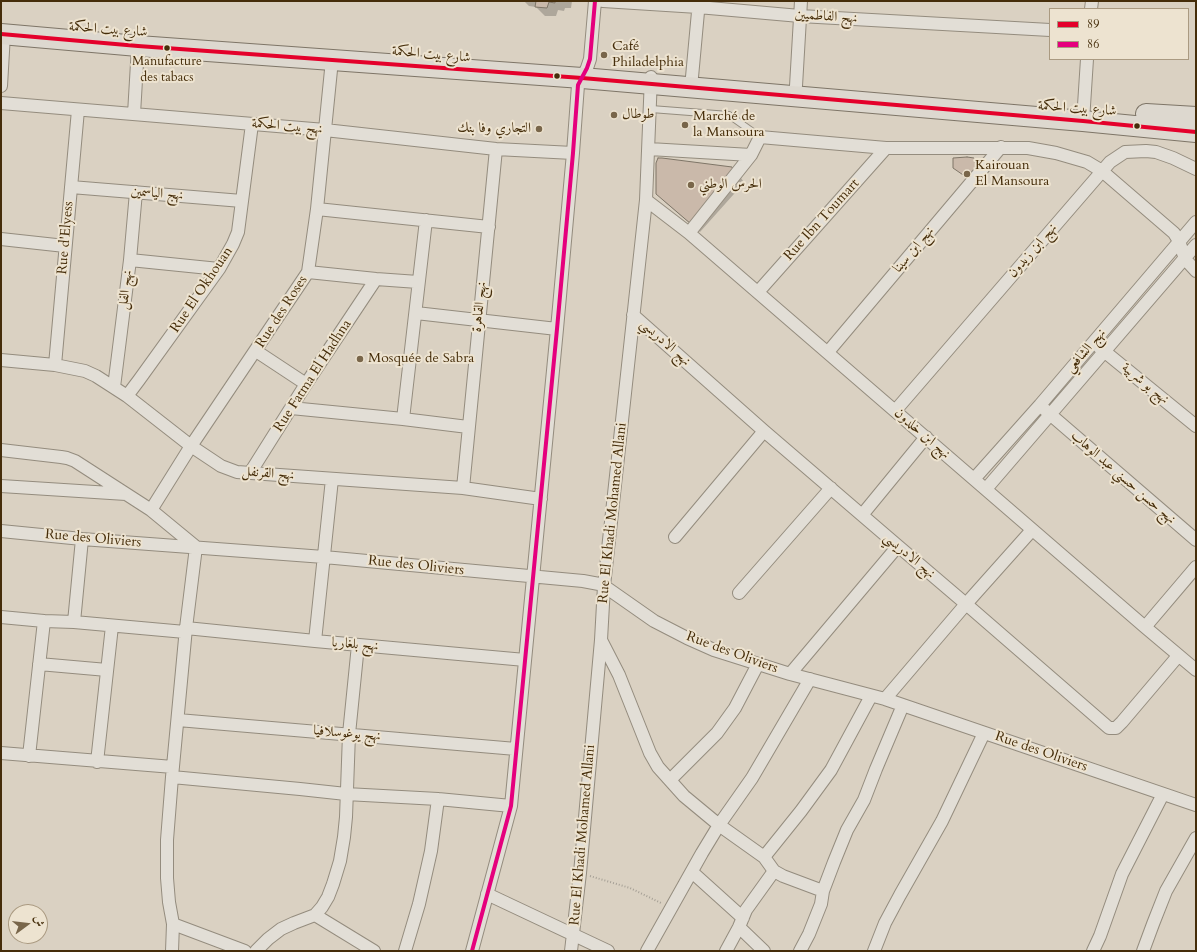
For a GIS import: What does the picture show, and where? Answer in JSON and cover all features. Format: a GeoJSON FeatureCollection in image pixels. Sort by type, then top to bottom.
{"type":"FeatureCollection","features":[{"type":"Feature","properties":{"kind":"main road","name":"شارع بيت الحكمة"},"geometry":{"type":"LineString","coordinates":[[2,30],[138,46],[332,60],[585,73]]}},
{"type":"Feature","properties":{"kind":"main road","name":"شارع بيت الحكمة"},"geometry":{"type":"LineString","coordinates":[[2,30],[585,73],[1084,115],[1196,117]]}},
{"type":"Feature","properties":{"kind":"main road","name":"شارع بيت الحكمة"},"geometry":{"type":"LineString","coordinates":[[651,79],[692,77],[796,86],[1084,115],[1196,132]]}},
{"type":"Feature","properties":{"kind":"street"},"geometry":{"type":"LineString","coordinates":[[472,951],[511,806],[557,329],[578,85],[585,73],[590,59],[595,1]]}},
{"type":"Feature","properties":{"kind":"street","name":"نهج الفاطميين"},"geometry":{"type":"LineString","coordinates":[[603,1],[698,4],[800,16],[1049,30]]}},
{"type":"Feature","properties":{"kind":"street"},"geometry":{"type":"LineString","coordinates":[[796,86],[801,1]]}},
{"type":"Feature","properties":{"kind":"street"},"geometry":{"type":"LineString","coordinates":[[692,77],[698,4]]}},
{"type":"Feature","properties":{"kind":"street"},"geometry":{"type":"LineString","coordinates":[[1,86],[2,30]]}},
{"type":"Feature","properties":{"kind":"street"},"geometry":{"type":"LineString","coordinates":[[134,114],[138,46]]}},
{"type":"Feature","properties":{"kind":"street","name":"Rue des Roses"},"geometry":{"type":"LineString","coordinates":[[150,510],[191,446],[308,272],[317,209],[332,60]]}},
{"type":"Feature","properties":{"kind":"street"},"geometry":{"type":"LineString","coordinates":[[1084,115],[1087,60]]}},
{"type":"Feature","properties":{"kind":"street","name":"Rue El Khadi Mohamed Allani"},"geometry":{"type":"LineString","coordinates":[[571,951],[580,873],[601,640],[604,586],[646,200],[651,109],[651,79]]}},
{"type":"Feature","properties":{"kind":"street","name":"نهج بيت الحكمة"},"geometry":{"type":"LineString","coordinates":[[1,103],[325,130],[496,149],[573,153]]}},
{"type":"Feature","properties":{"kind":"street","name":"Rue d'Elyess"},"geometry":{"type":"LineString","coordinates":[[55,365],[78,110]]}},
{"type":"Feature","properties":{"kind":"street","name":"Rue El Okhouan"},"geometry":{"type":"LineString","coordinates":[[127,396],[219,268],[233,244],[238,232],[252,124]]}},
{"type":"Feature","properties":{"kind":"street"},"geometry":{"type":"LineString","coordinates":[[690,233],[751,155],[760,137],[886,148],[1028,148],[1056,153],[1087,162],[1102,171],[1174,233],[1179,241],[1185,258],[1196,271]]}},
{"type":"Feature","properties":{"kind":"street","name":"نهج ابن سينا"},"geometry":{"type":"LineString","coordinates":[[828,352],[1001,147]]}},
{"type":"Feature","properties":{"kind":"street","name":"Rue Ibn Toumart"},"geometry":{"type":"LineString","coordinates":[[758,292],[886,148]]}},
{"type":"Feature","properties":{"kind":"street","name":"نهج القاهرة"},"geometry":{"type":"LineString","coordinates":[[463,488],[496,149]]}},
{"type":"Feature","properties":{"kind":"street"},"geometry":{"type":"LineString","coordinates":[[649,149],[751,155]]}},
{"type":"Feature","properties":{"kind":"street","name":"نهج ابن زيدون"},"geometry":{"type":"LineString","coordinates":[[895,411],[1110,162],[1125,152],[1146,151],[1156,152],[1173,158],[1196,169]]}},
{"type":"Feature","properties":{"kind":"street","name":"نهج الياسمين"},"geometry":{"type":"LineString","coordinates":[[71,187],[242,201]]}},
{"type":"Feature","properties":{"kind":"street","name":"نهج الفل"},"geometry":{"type":"LineString","coordinates":[[114,387],[130,260],[136,192]]}},
{"type":"Feature","properties":{"kind":"street","name":"نهج ابن خلدون"},"geometry":{"type":"LineString","coordinates":[[646,200],[690,233],[1032,530],[1196,670]]}},
{"type":"Feature","properties":{"kind":"street"},"geometry":{"type":"LineString","coordinates":[[317,209],[489,227]]}},
{"type":"Feature","properties":{"kind":"street"},"geometry":{"type":"LineString","coordinates":[[403,419],[426,220]]}},
{"type":"Feature","properties":{"kind":"street","name":"نهج الشافعي"},"geometry":{"type":"LineString","coordinates":[[974,479],[1174,250],[1179,241],[1196,222]]}},
{"type":"Feature","properties":{"kind":"street"},"geometry":{"type":"LineString","coordinates":[[1,239],[65,246]]}},
{"type":"Feature","properties":{"kind":"street","name":"نهج الشافعي"},"geometry":{"type":"LineString","coordinates":[[986,489],[1196,245]]}},
{"type":"Feature","properties":{"kind":"street"},"geometry":{"type":"LineString","coordinates":[[130,260],[219,268]]}},
{"type":"Feature","properties":{"kind":"street"},"geometry":{"type":"LineString","coordinates":[[308,272],[418,282]]}},
{"type":"Feature","properties":{"kind":"street","name":"Rue Fatma El Hadhna"},"geometry":{"type":"LineString","coordinates":[[250,473],[306,384],[376,279]]}},
{"type":"Feature","properties":{"kind":"street"},"geometry":{"type":"LineString","coordinates":[[416,313],[557,329]]}},
{"type":"Feature","properties":{"kind":"street","name":"نهج الادريسي"},"geometry":{"type":"LineString","coordinates":[[633,315],[764,431],[1109,728],[1116,728],[1122,722],[1178,656]]}},
{"type":"Feature","properties":{"kind":"street","name":"نهج بو شربية"},"geometry":{"type":"LineString","coordinates":[[1093,342],[1196,426]]}},
{"type":"Feature","properties":{"kind":"street"},"geometry":{"type":"LineString","coordinates":[[256,351],[306,384]]}},
{"type":"Feature","properties":{"kind":"street","name":"نهج القرنفل"},"geometry":{"type":"LineString","coordinates":[[1,360],[55,365],[85,371],[96,376],[127,396],[191,446],[221,466],[237,472],[463,488],[541,499]]}},
{"type":"Feature","properties":{"kind":"street","name":"نهج حسن حسني عبد الوهاب"},"geometry":{"type":"LineString","coordinates":[[1040,405],[1196,540]]}},
{"type":"Feature","properties":{"kind":"street"},"geometry":{"type":"LineString","coordinates":[[291,408],[403,419],[468,428]]}},
{"type":"Feature","properties":{"kind":"street"},"geometry":{"type":"LineString","coordinates":[[675,537],[764,431]]}},
{"type":"Feature","properties":{"kind":"street"},"geometry":{"type":"LineString","coordinates":[[862,515],[926,437]]}},
{"type":"Feature","properties":{"kind":"street"},"geometry":{"type":"LineString","coordinates":[[1,450],[67,458],[75,461],[150,510],[196,547],[172,772],[167,878],[173,924],[172,951]]}},
{"type":"Feature","properties":{"kind":"street"},"geometry":{"type":"LineString","coordinates":[[315,641],[332,479]]}},
{"type":"Feature","properties":{"kind":"street"},"geometry":{"type":"LineString","coordinates":[[1,486],[127,494]]}},
{"type":"Feature","properties":{"kind":"street"},"geometry":{"type":"LineString","coordinates":[[739,593],[831,488]]}},
{"type":"Feature","properties":{"kind":"street"},"geometry":{"type":"LineString","coordinates":[[885,699],[966,604],[1032,530]]}},
{"type":"Feature","properties":{"kind":"street","name":"Rue des Oliviers"},"geometry":{"type":"LineString","coordinates":[[1,531],[82,539],[324,557],[599,584],[654,621],[714,650],[790,674],[885,699],[1196,805]]}},
{"type":"Feature","properties":{"kind":"street"},"geometry":{"type":"LineString","coordinates":[[74,622],[82,539]]}},
{"type":"Feature","properties":{"kind":"street"},"geometry":{"type":"LineString","coordinates":[[790,674],[898,546]]}},
{"type":"Feature","properties":{"kind":"street"},"geometry":{"type":"LineString","coordinates":[[1145,627],[1196,567]]}},
{"type":"Feature","properties":{"kind":"street","name":"نهج بلغاريا"},"geometry":{"type":"LineString","coordinates":[[1,617],[186,630],[525,660]]}},
{"type":"Feature","properties":{"kind":"street"},"geometry":{"type":"LineString","coordinates":[[29,756],[44,621]]}},
{"type":"Feature","properties":{"kind":"street"},"geometry":{"type":"LineString","coordinates":[[97,762],[112,626]]}},
{"type":"Feature","properties":{"kind":"street"},"geometry":{"type":"LineString","coordinates":[[601,640],[619,674],[650,753],[658,768],[684,796],[719,825],[764,858],[774,871],[783,876],[824,891]]}},
{"type":"Feature","properties":{"kind":"street"},"geometry":{"type":"LineString","coordinates":[[256,951],[281,929],[315,915],[328,897],[340,861],[346,817],[349,734],[358,645]]}},
{"type":"Feature","properties":{"kind":"street"},"geometry":{"type":"LineString","coordinates":[[39,664],[107,670]]}},
{"type":"Feature","properties":{"kind":"street"},"geometry":{"type":"LineString","coordinates":[[670,780],[717,733],[735,708],[758,664]]}},
{"type":"Feature","properties":{"kind":"street"},"geometry":{"type":"LineString","coordinates":[[647,951],[719,825],[752,778],[810,679]]}},
{"type":"Feature","properties":{"kind":"street"},"geometry":{"type":"LineString","coordinates":[[764,858],[831,770],[871,696]]}},
{"type":"Feature","properties":{"kind":"street"},"geometry":{"type":"LineString","coordinates":[[800,951],[809,934],[821,904],[834,862],[847,830],[864,800],[903,705]]}},
{"type":"Feature","properties":{"kind":"street","name":"نهج يوغوسلافيا"},"geometry":{"type":"LineString","coordinates":[[178,720],[516,749]]}},
{"type":"Feature","properties":{"kind":"street"},"geometry":{"type":"LineString","coordinates":[[874,951],[885,923],[942,821],[984,733]]}},
{"type":"Feature","properties":{"kind":"street"},"geometry":{"type":"LineString","coordinates":[[1,754],[97,762],[346,794],[438,799],[511,806]]}},
{"type":"Feature","properties":{"kind":"street"},"geometry":{"type":"LineString","coordinates":[[1093,951],[1100,936],[1122,874],[1163,794]]}},
{"type":"Feature","properties":{"kind":"street"},"geometry":{"type":"LineString","coordinates":[[405,951],[419,904],[431,852],[438,799]]}},
{"type":"Feature","properties":{"kind":"street"},"geometry":{"type":"LineString","coordinates":[[1143,951],[1166,891],[1196,838]]}},
{"type":"Feature","properties":{"kind":"street"},"geometry":{"type":"LineString","coordinates":[[726,951],[741,923],[746,910],[774,871]]}},
{"type":"Feature","properties":{"kind":"street"},"geometry":{"type":"LineString","coordinates":[[692,872],[741,923],[764,951]]}},
{"type":"Feature","properties":{"kind":"street"},"geometry":{"type":"LineString","coordinates":[[487,894],[608,951]]}},
{"type":"Feature","properties":{"kind":"street"},"geometry":{"type":"LineString","coordinates":[[315,915],[374,951]]}},
{"type":"Feature","properties":{"kind":"street"},"geometry":{"type":"LineString","coordinates":[[173,924],[245,951]]}},
{"type":"Feature","properties":{"kind":"lane"},"geometry":{"type":"LineString","coordinates":[[651,109],[730,115],[760,137]]}},
{"type":"Feature","properties":{"kind":"path"},"geometry":{"type":"LineString","coordinates":[[580,873],[630,888],[671,907]]}},
{"type":"Feature","properties":{"kind":"building"},"geometry":{"type":"Polygon","coordinates":[[[536,1],[555,1],[555,3],[549,2],[547,8],[535,7],[536,1]]]}},
{"type":"Feature","properties":{"kind":"building","name":"الحرس الوطني"},"geometry":{"type":"Polygon","coordinates":[[[658,158],[732,167],[734,171],[691,224],[656,194],[656,163],[658,158]]]}},
{"type":"Feature","properties":{"kind":"building","name":"Kairouan El Mansoura"},"geometry":{"type":"Polygon","coordinates":[[[953,158],[974,158],[977,168],[969,179],[953,168],[953,158]]]}},
{"type":"Feature","properties":{"kind":"transit line","name":"86"},"geometry":{"type":"LineString","coordinates":[[472,951],[511,806],[557,329],[578,85],[590,59],[595,1]]}},
{"type":"Feature","properties":{"kind":"transit line","name":"89"},"geometry":{"type":"LineString","coordinates":[[1,34],[138,46],[582,78],[1196,132]]}},
{"type":"Feature","properties":{"kind":"place","name":"Manufacture des tabacs"},"geometry":{"type":"Point","coordinates":[167,48]}},
{"type":"Feature","properties":{"kind":"place","name":"Café Philadelphia"},"geometry":{"type":"Point","coordinates":[604,55]}},
{"type":"Feature","properties":{"kind":"place","name":"طوطال"},"geometry":{"type":"Point","coordinates":[614,115]}},
{"type":"Feature","properties":{"kind":"place","name":"Marché de la Mansoura"},"geometry":{"type":"Point","coordinates":[685,125]}},
{"type":"Feature","properties":{"kind":"place","name":"التجاري وفا بنك"},"geometry":{"type":"Point","coordinates":[539,129]}},
{"type":"Feature","properties":{"kind":"place","name":"Kairouan El Mansoura"},"geometry":{"type":"Point","coordinates":[967,174]}},
{"type":"Feature","properties":{"kind":"place","name":"الحرس الوطني"},"geometry":{"type":"Point","coordinates":[691,185]}},
{"type":"Feature","properties":{"kind":"place","name":"Mosquée de Sabra"},"geometry":{"type":"Point","coordinates":[360,359]}}]}
